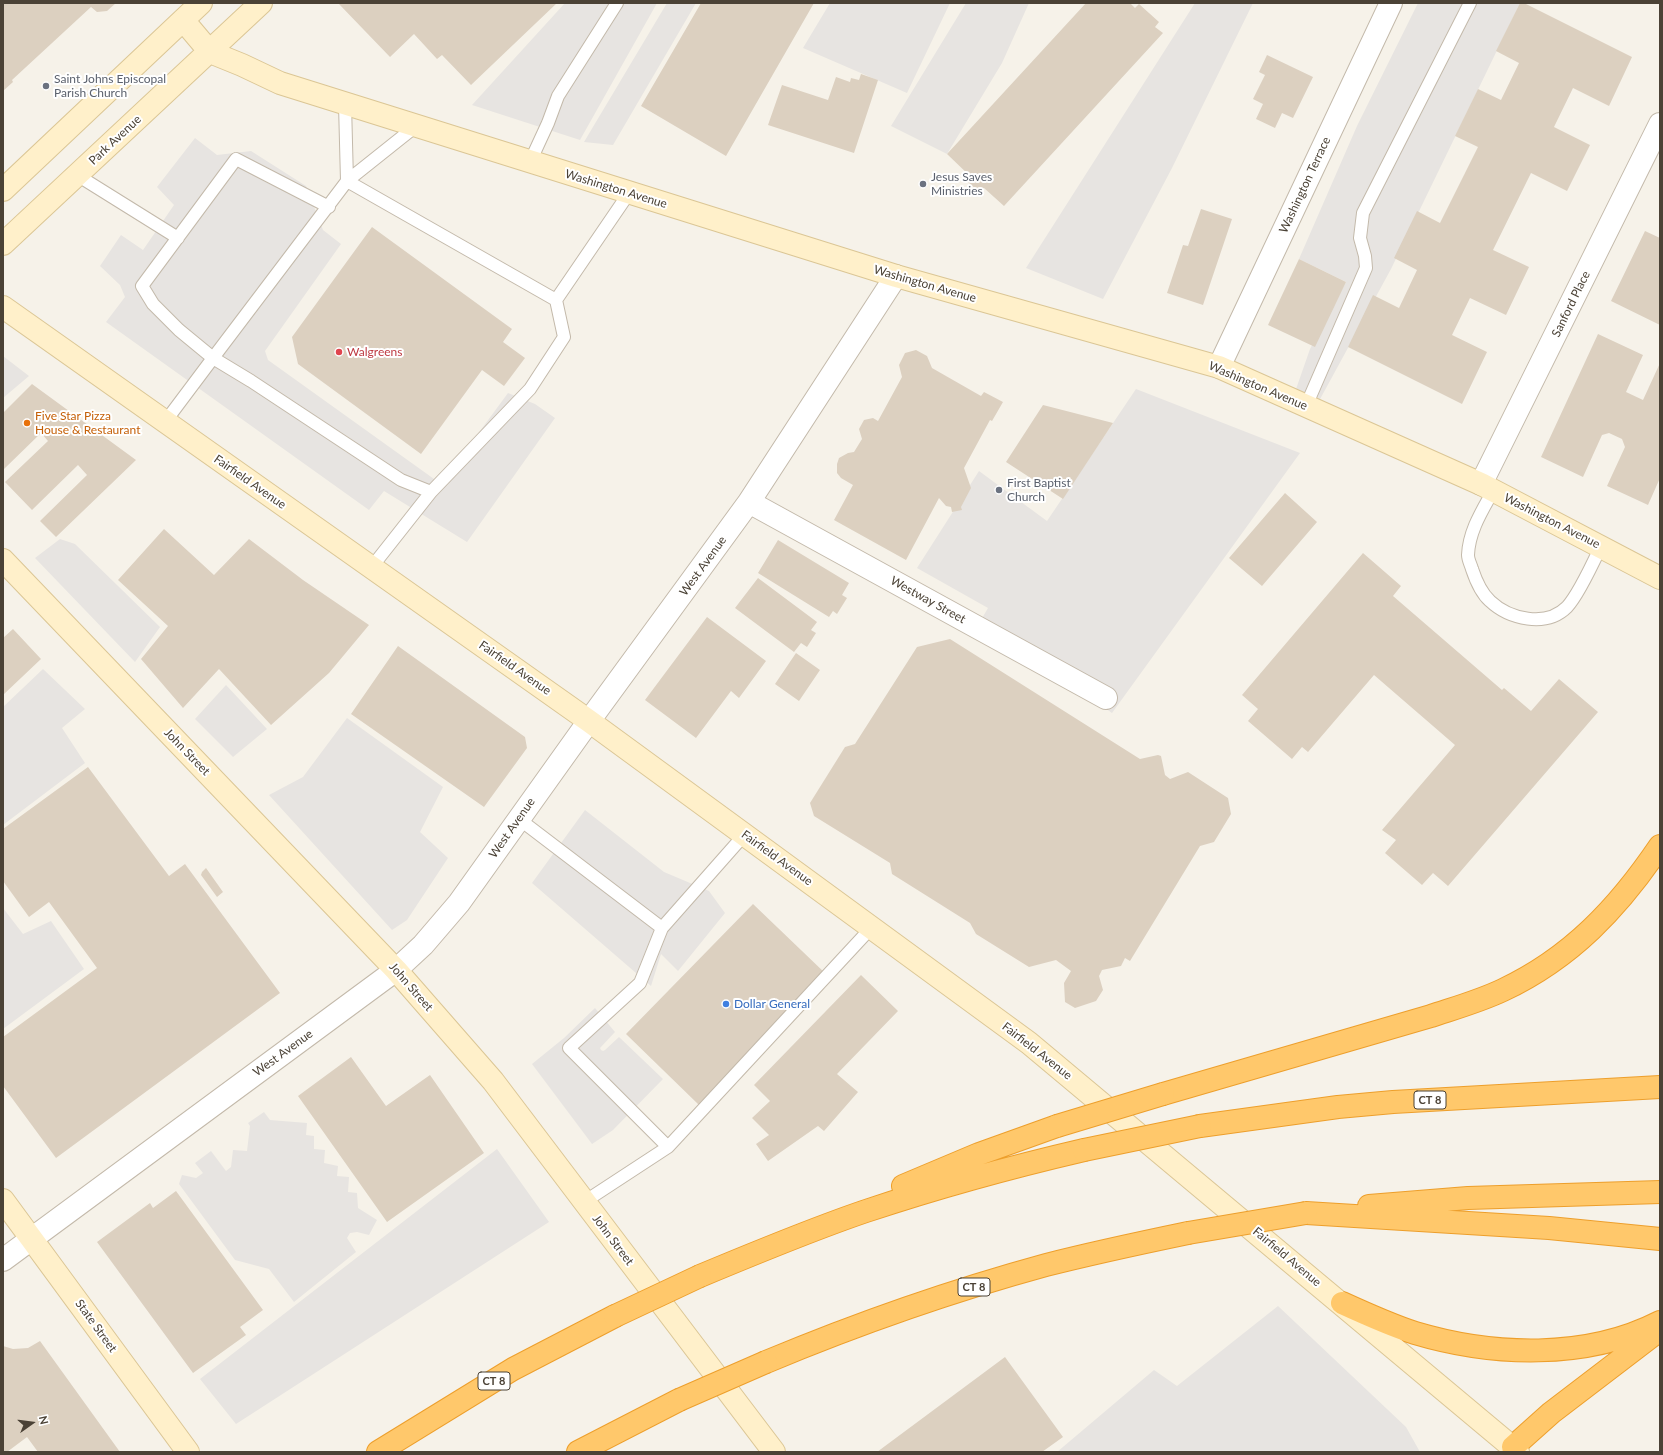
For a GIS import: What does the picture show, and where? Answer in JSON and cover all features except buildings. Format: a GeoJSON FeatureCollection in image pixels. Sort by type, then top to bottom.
{"type":"FeatureCollection","features":[{"type":"Feature","properties":{"kind":"highway"},"geometry":{"type":"LineString","coordinates":[[814,1230],[904,1186],[979,1154],[1057,1126],[1432,1016],[1503,990],[1538,971],[1571,949],[1602,921],[1627,892],[1660,846]]}},
{"type":"Feature","properties":{"kind":"highway","name":"CT 8"},"geometry":{"type":"LineString","coordinates":[[378,1452],[513,1369],[615,1316],[700,1276],[814,1230],[865,1212],[971,1179],[1084,1150],[1200,1126],[1393,1102],[1660,1087]]}},
{"type":"Feature","properties":{"kind":"highway","name":"CT 8"},"geometry":{"type":"LineString","coordinates":[[578,1452],[679,1400],[766,1362],[843,1331],[951,1293],[1046,1265],[1188,1233],[1306,1213],[1468,1198],[1660,1192]]}},
{"type":"Feature","properties":{"kind":"highway"},"geometry":{"type":"LineString","coordinates":[[1306,1213],[1549,1228],[1660,1239]]}},
{"type":"Feature","properties":{"kind":"highway"},"geometry":{"type":"LineString","coordinates":[[1342,1303],[1380,1320],[1415,1333],[1454,1342],[1502,1349],[1539,1351],[1579,1348],[1616,1340],[1660,1322]]}},
{"type":"Feature","properties":{"kind":"highway"},"geometry":{"type":"LineString","coordinates":[[1513,1450],[1551,1413],[1660,1330]]}},
{"type":"Feature","properties":{"kind":"main road"},"geometry":{"type":"LineString","coordinates":[[3,190],[201,3]]}},
{"type":"Feature","properties":{"kind":"main road","name":"Park Avenue"},"geometry":{"type":"LineString","coordinates":[[3,244],[261,3]]}},
{"type":"Feature","properties":{"kind":"main road","name":"Washington Avenue"},"geometry":{"type":"LineString","coordinates":[[183,20],[210,52],[280,83],[896,276],[1219,367],[1487,487],[1660,578]]}},
{"type":"Feature","properties":{"kind":"main road","name":"Fairfield Avenue"},"geometry":{"type":"LineString","coordinates":[[3,307],[371,568],[589,720],[1029,1043],[1342,1303],[1513,1450]]}},
{"type":"Feature","properties":{"kind":"main road","name":"John Street"},"geometry":{"type":"LineString","coordinates":[[3,560],[396,970],[493,1082],[774,1452]]}},
{"type":"Feature","properties":{"kind":"main road","name":"State Street"},"geometry":{"type":"LineString","coordinates":[[3,1200],[188,1452]]}},
{"type":"Feature","properties":{"kind":"street","name":"Washington Terrace"},"geometry":{"type":"LineString","coordinates":[[1219,367],[1391,3]]}},
{"type":"Feature","properties":{"kind":"street","name":"Sanford Place"},"geometry":{"type":"LineString","coordinates":[[1487,487],[1660,124]]}},
{"type":"Feature","properties":{"kind":"street","name":"West Avenue"},"geometry":{"type":"LineString","coordinates":[[3,1260],[396,970],[423,946],[459,903],[589,720],[749,502],[896,276]]}},
{"type":"Feature","properties":{"kind":"street","name":"Westway Street"},"geometry":{"type":"LineString","coordinates":[[749,502],[1106,698]]}},
{"type":"Feature","properties":{"kind":"lane"},"geometry":{"type":"LineString","coordinates":[[530,162],[548,123],[558,96],[617,3]]}},
{"type":"Feature","properties":{"kind":"lane"},"geometry":{"type":"LineString","coordinates":[[1306,406],[1366,268],[1365,256],[1360,238],[1363,212],[1470,3]]}},
{"type":"Feature","properties":{"kind":"lane"},"geometry":{"type":"LineString","coordinates":[[345,104],[347,181]]}},
{"type":"Feature","properties":{"kind":"lane"},"geometry":{"type":"LineString","coordinates":[[165,422],[238,323],[329,207],[347,181],[416,126]]}},
{"type":"Feature","properties":{"kind":"lane"},"geometry":{"type":"LineString","coordinates":[[329,207],[236,159],[142,286],[153,304],[179,330],[213,358],[251,381],[401,480],[431,492]]}},
{"type":"Feature","properties":{"kind":"lane"},"geometry":{"type":"LineString","coordinates":[[78,175],[178,238]]}},
{"type":"Feature","properties":{"kind":"lane"},"geometry":{"type":"LineString","coordinates":[[347,181],[556,300]]}},
{"type":"Feature","properties":{"kind":"lane"},"geometry":{"type":"LineString","coordinates":[[371,568],[431,492],[530,389],[564,338],[556,300],[629,193]]}},
{"type":"Feature","properties":{"kind":"lane"},"geometry":{"type":"LineString","coordinates":[[1487,487],[1472,530],[1468,556],[1476,583],[1489,601],[1506,612],[1520,618],[1540,620],[1557,615],[1567,606],[1584,580],[1601,546]]}},
{"type":"Feature","properties":{"kind":"lane"},"geometry":{"type":"LineString","coordinates":[[519,819],[662,928]]}},
{"type":"Feature","properties":{"kind":"lane"},"geometry":{"type":"LineString","coordinates":[[668,1147],[569,1048],[640,983],[662,928],[745,834]]}},
{"type":"Feature","properties":{"kind":"lane"},"geometry":{"type":"LineString","coordinates":[[584,1202],[668,1147],[872,927]]}},
{"type":"Feature","properties":{"kind":"shaded area"},"geometry":{"type":"Polygon","coordinates":[[[565,3],[657,3],[580,140],[472,105],[565,3]]]}},
{"type":"Feature","properties":{"kind":"shaded area"},"geometry":{"type":"Polygon","coordinates":[[[667,3],[696,3],[613,145],[584,142],[667,3]]]}},
{"type":"Feature","properties":{"kind":"shaded area"},"geometry":{"type":"Polygon","coordinates":[[[830,3],[950,3],[907,93],[803,48],[830,3]]]}},
{"type":"Feature","properties":{"kind":"shaded area"},"geometry":{"type":"Polygon","coordinates":[[[966,3],[1029,3],[1002,63],[947,154],[891,126],[966,3]]]}},
{"type":"Feature","properties":{"kind":"shaded area"},"geometry":{"type":"Polygon","coordinates":[[[1195,3],[1253,3],[1172,168],[1103,299],[1026,268],[1195,3]]]}},
{"type":"Feature","properties":{"kind":"shaded area"},"geometry":{"type":"Polygon","coordinates":[[[1418,3],[1520,3],[1391,269],[1319,401],[1295,392],[1310,349],[1346,282],[1299,259],[1357,126],[1418,3]]]}},
{"type":"Feature","properties":{"kind":"shaded area"},"geometry":{"type":"Polygon","coordinates":[[[195,138],[217,155],[251,151],[306,186],[323,230],[341,244],[265,351],[268,360],[441,484],[508,393],[535,404],[555,418],[467,542],[384,491],[369,510],[106,322],[125,297],[120,285],[100,266],[121,235],[143,250],[174,205],[157,187],[195,138]]]}},
{"type":"Feature","properties":{"kind":"shaded area"},"geometry":{"type":"Polygon","coordinates":[[[3,356],[29,376],[3,398],[3,356]]]}},
{"type":"Feature","properties":{"kind":"shaded area"},"geometry":{"type":"Polygon","coordinates":[[[1136,389],[1300,453],[1112,713],[981,620],[988,608],[917,568],[979,471],[1047,521],[1136,389]]]}},
{"type":"Feature","properties":{"kind":"shaded area"},"geometry":{"type":"Polygon","coordinates":[[[60,539],[75,544],[160,627],[135,662],[35,558],[60,539]]]}},
{"type":"Feature","properties":{"kind":"shaded area"},"geometry":{"type":"Polygon","coordinates":[[[43,669],[85,709],[62,728],[85,763],[3,825],[3,707],[43,669]]]}},
{"type":"Feature","properties":{"kind":"shaded area"},"geometry":{"type":"Polygon","coordinates":[[[226,685],[267,729],[233,757],[195,719],[226,685]]]}},
{"type":"Feature","properties":{"kind":"shaded area"},"geometry":{"type":"Polygon","coordinates":[[[347,718],[443,787],[420,832],[448,858],[407,920],[392,930],[269,795],[303,777],[347,718]]]}},
{"type":"Feature","properties":{"kind":"shaded area"},"geometry":{"type":"Polygon","coordinates":[[[585,810],[664,872],[709,891],[725,913],[678,971],[661,954],[651,986],[532,883],[585,810]]]}},
{"type":"Feature","properties":{"kind":"shaded area"},"geometry":{"type":"Polygon","coordinates":[[[3,908],[23,934],[51,921],[84,969],[3,1029],[3,908]]]}},
{"type":"Feature","properties":{"kind":"shaded area"},"geometry":{"type":"Polygon","coordinates":[[[595,1008],[615,1032],[600,1048],[601,1050],[605,1050],[619,1037],[663,1079],[613,1130],[592,1144],[532,1064],[564,1038],[595,1008]]]}},
{"type":"Feature","properties":{"kind":"shaded area"},"geometry":{"type":"Polygon","coordinates":[[[264,1112],[270,1120],[307,1123],[306,1135],[314,1136],[314,1149],[325,1150],[324,1163],[338,1166],[337,1176],[349,1177],[348,1192],[357,1193],[358,1208],[377,1220],[369,1235],[357,1232],[350,1233],[347,1238],[356,1252],[294,1302],[269,1269],[235,1260],[179,1184],[182,1175],[196,1178],[203,1173],[195,1163],[211,1151],[226,1171],[231,1167],[233,1150],[247,1151],[250,1126],[248,1123],[264,1112]]]}},
{"type":"Feature","properties":{"kind":"shaded area"},"geometry":{"type":"Polygon","coordinates":[[[497,1149],[549,1222],[236,1424],[200,1379],[497,1149]]]}},
{"type":"Feature","properties":{"kind":"shaded area"},"geometry":{"type":"Polygon","coordinates":[[[1278,1306],[1406,1427],[1420,1452],[1057,1452],[1154,1370],[1177,1386],[1278,1306]]]}},
{"type":"Feature","properties":{"kind":"place","name":"Saint Johns Episcopal Parish Church"},"geometry":{"type":"Point","coordinates":[46,86]}},
{"type":"Feature","properties":{"kind":"place","name":"Jesus Saves Ministries"},"geometry":{"type":"Point","coordinates":[923,184]}},
{"type":"Feature","properties":{"kind":"place","name":"Walgreens"},"geometry":{"type":"Point","coordinates":[339,352]}},
{"type":"Feature","properties":{"kind":"place","name":"Five Star Pizza House & Restaurant"},"geometry":{"type":"Point","coordinates":[27,423]}},
{"type":"Feature","properties":{"kind":"place","name":"First Baptist Church"},"geometry":{"type":"Point","coordinates":[999,490]}},
{"type":"Feature","properties":{"kind":"place","name":"Dollar General"},"geometry":{"type":"Point","coordinates":[726,1004]}}]}
